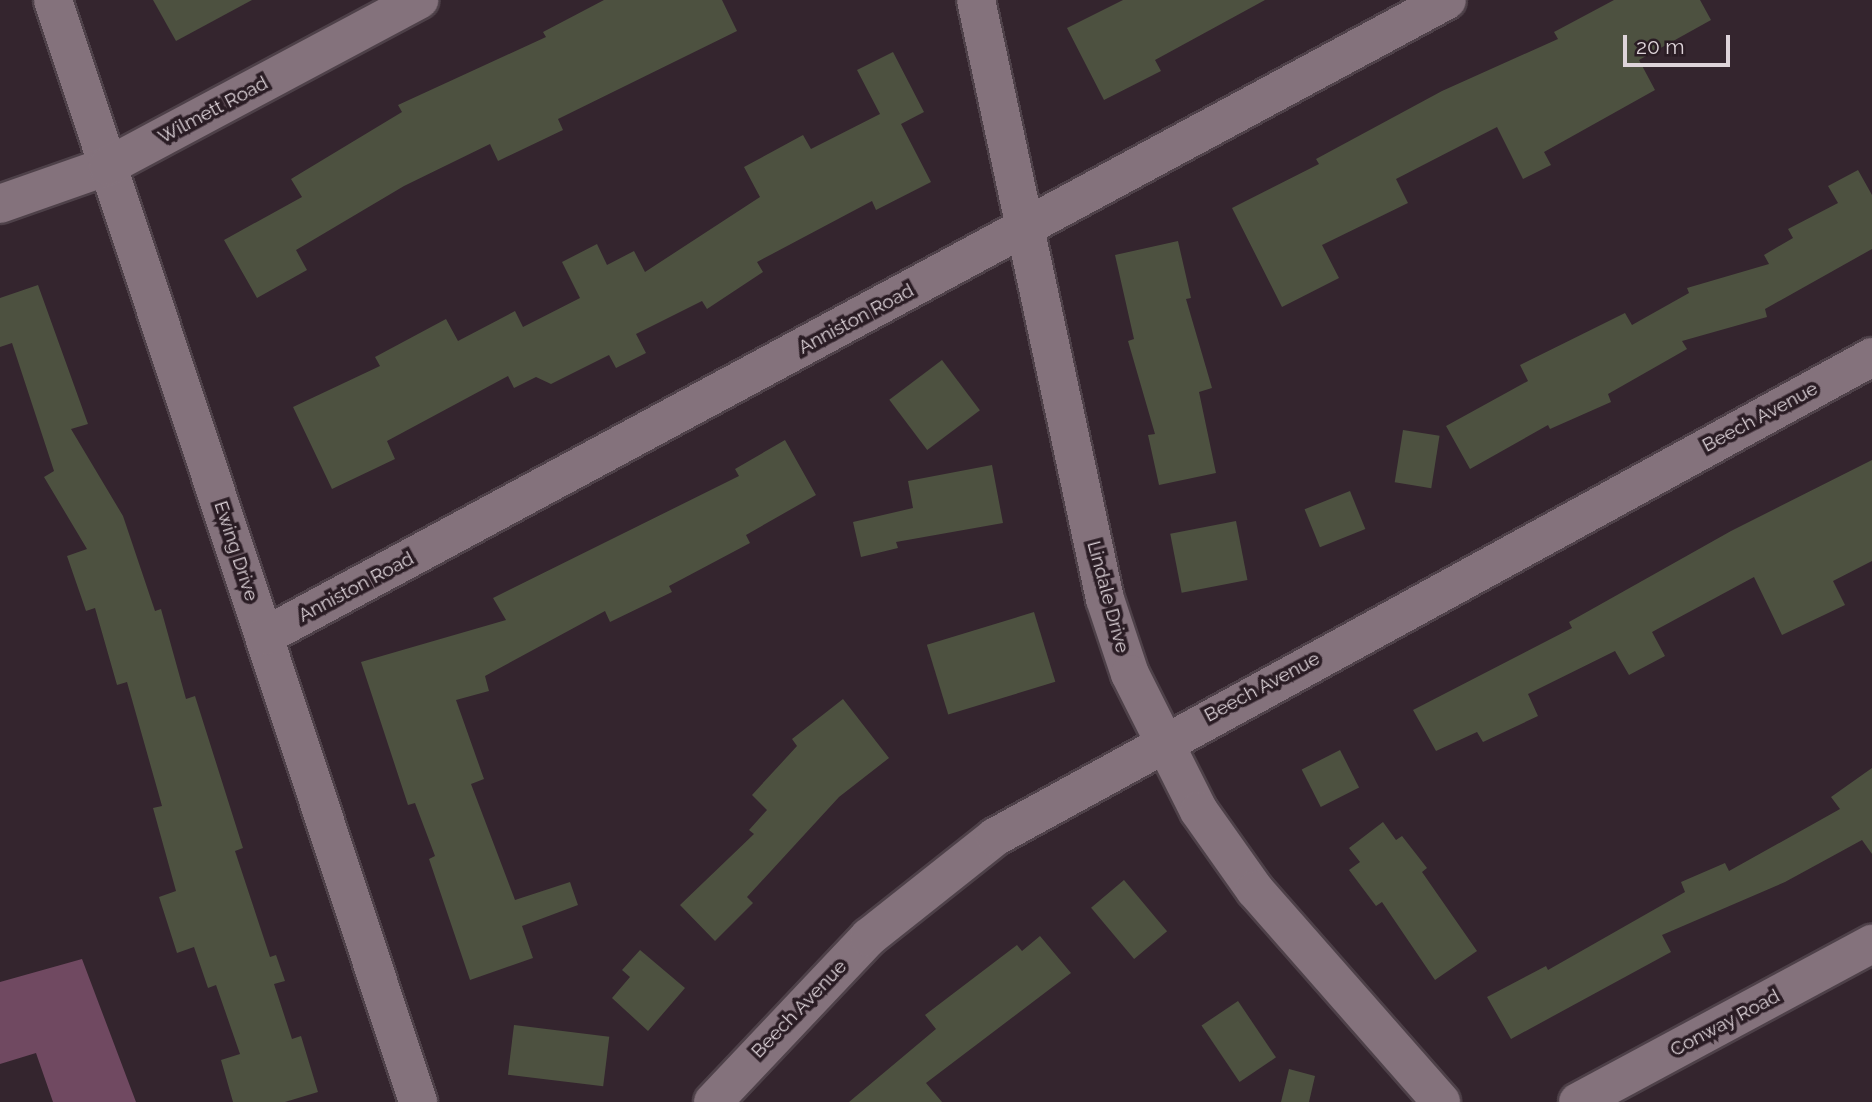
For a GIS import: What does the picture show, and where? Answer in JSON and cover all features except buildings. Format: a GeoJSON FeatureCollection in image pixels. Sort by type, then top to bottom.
{"type":"FeatureCollection","features":[{"type":"Feature","properties":{"kind":"street","name":"Ewing Drive"},"geometry":{"type":"LineString","coordinates":[[53,0],[418,1102]]}},
{"type":"Feature","properties":{"kind":"street","name":"Wilmett Road"},"geometry":{"type":"LineString","coordinates":[[0,204],[108,166],[419,0]]}},
{"type":"Feature","properties":{"kind":"street","name":"Lindale Drive"},"geometry":{"type":"LineString","coordinates":[[976,0],[1105,599],[1130,674],[1199,811],[1255,890],[1441,1102]]}},
{"type":"Feature","properties":{"kind":"street","name":"Anniston Road"},"geometry":{"type":"LineString","coordinates":[[265,636],[1447,0]]}},
{"type":"Feature","properties":{"kind":"street","name":"Beech Avenue"},"geometry":{"type":"LineString","coordinates":[[713,1102],[869,937],[995,837],[1164,740],[1872,357]]}},
{"type":"Feature","properties":{"kind":"street","name":"Conway Road"},"geometry":{"type":"LineString","coordinates":[[1578,1102],[1872,944]]}},
{"type":"Feature","properties":{"kind":"shaded area"},"geometry":{"type":"Polygon","coordinates":[[[82,959],[136,1102],[53,1102],[36,1053],[0,1064],[0,982],[82,959]]]}}]}
